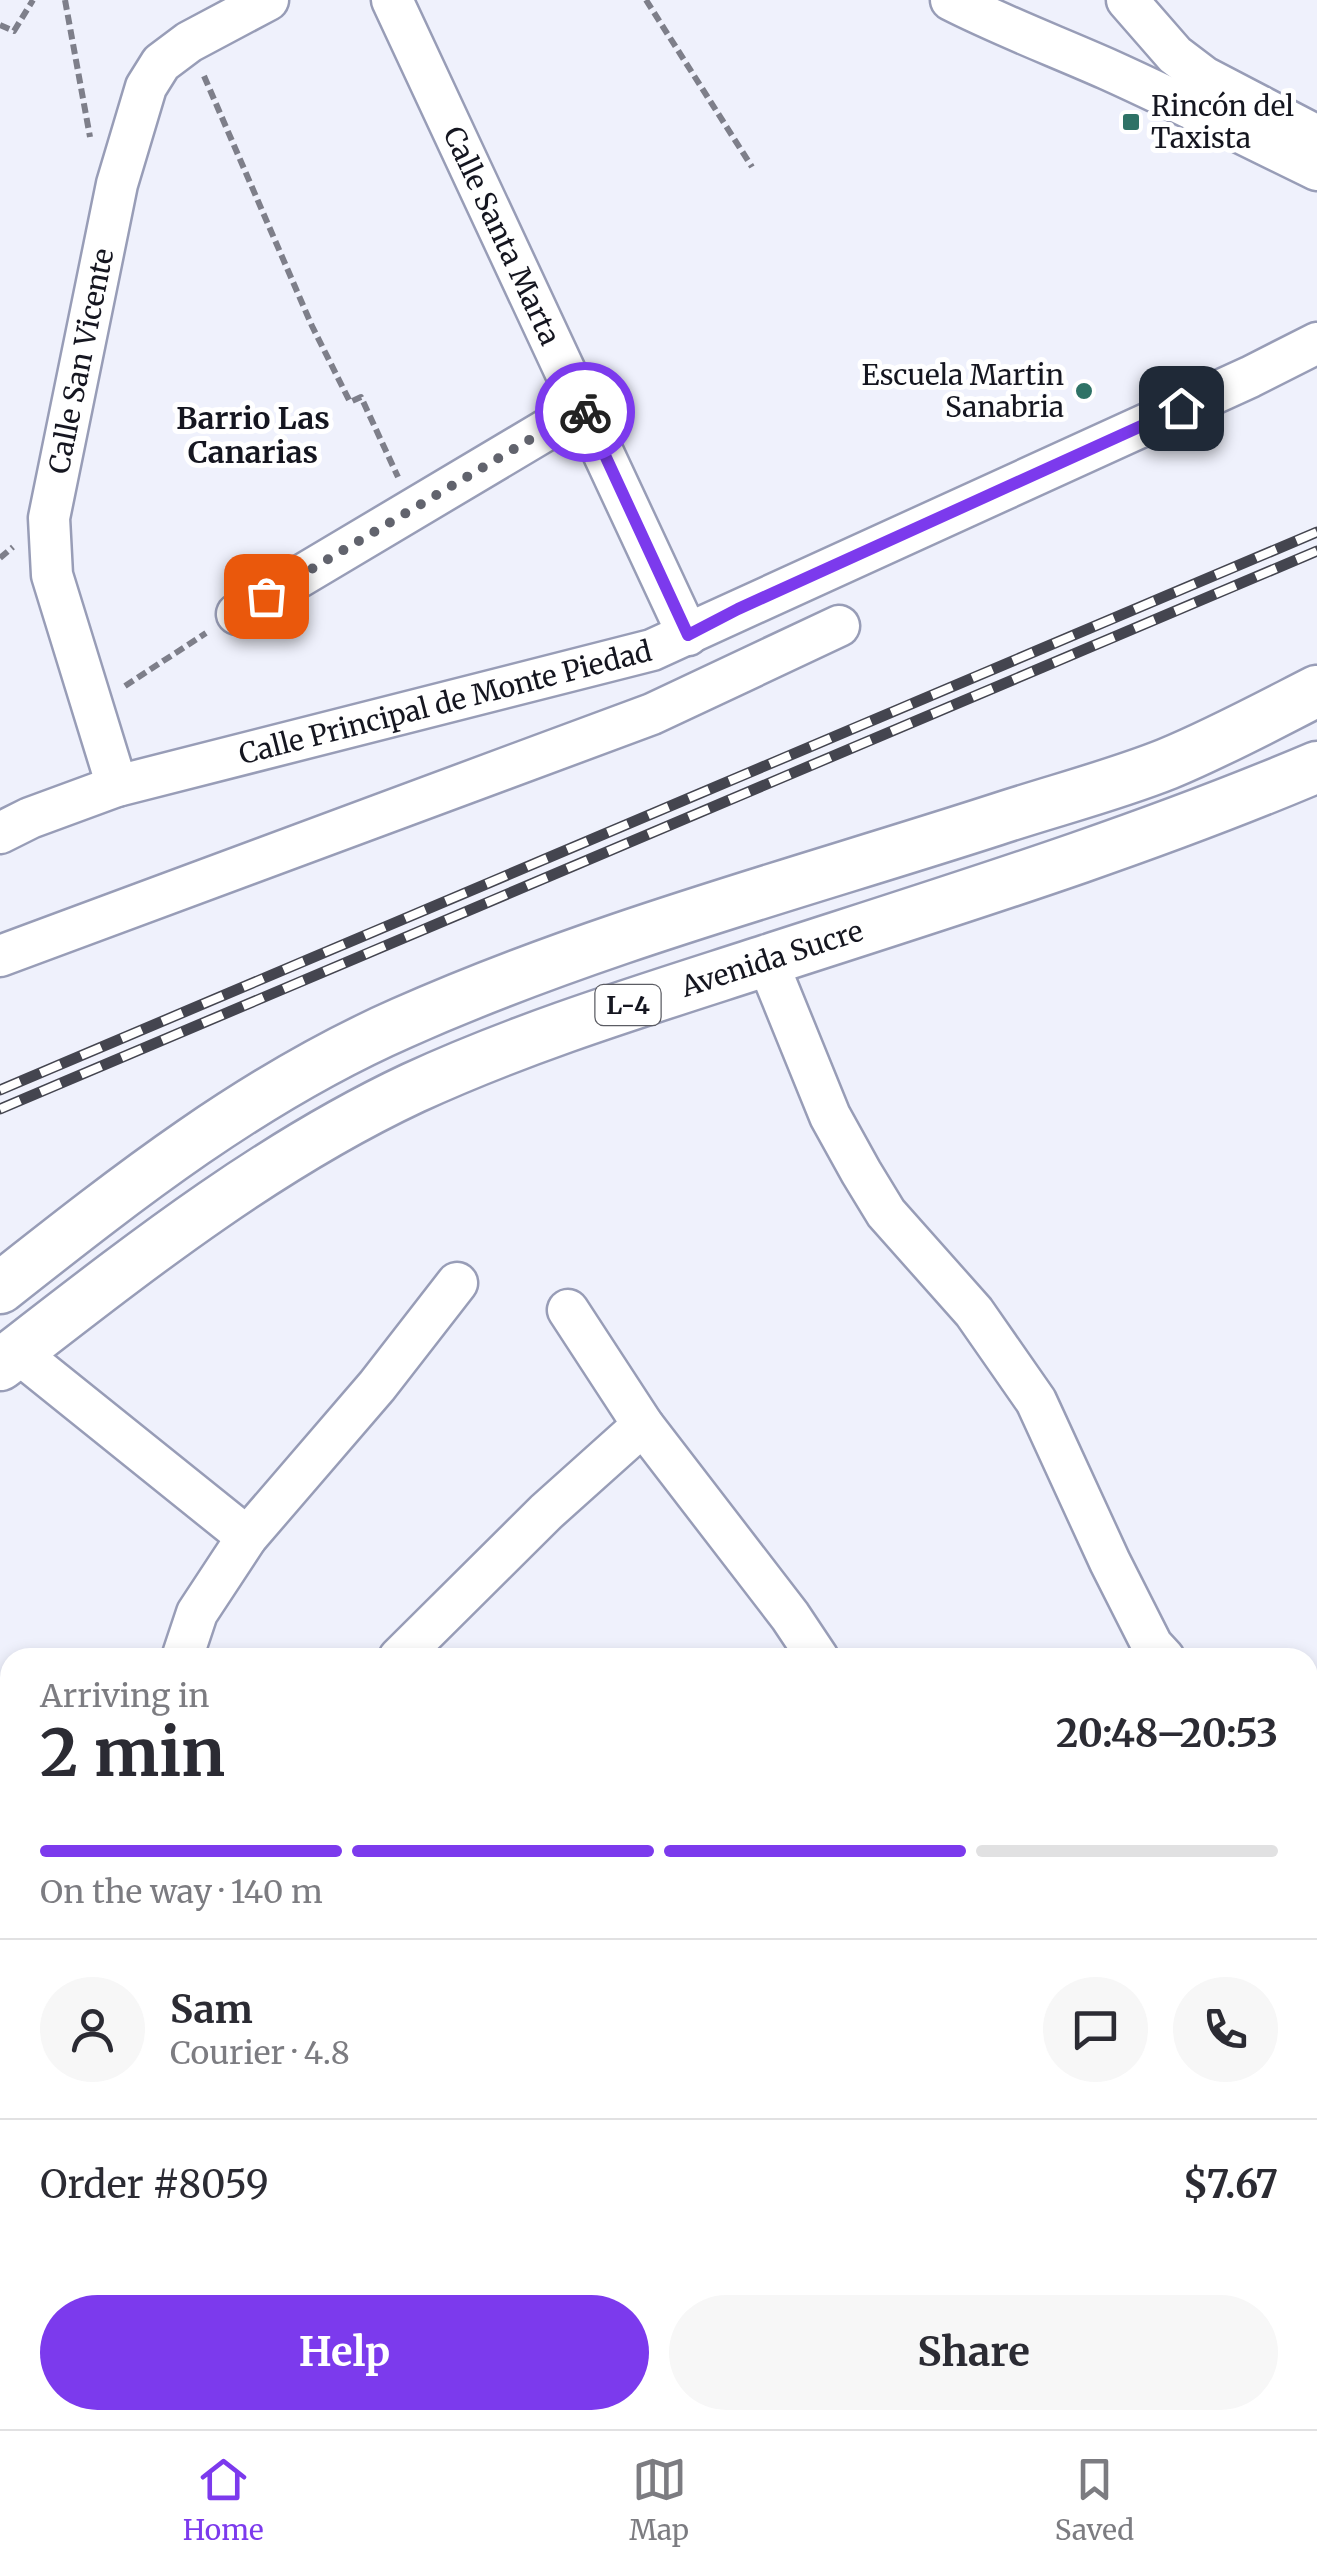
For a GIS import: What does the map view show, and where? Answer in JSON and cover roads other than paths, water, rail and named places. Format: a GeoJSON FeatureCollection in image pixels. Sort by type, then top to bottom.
{"type":"FeatureCollection","features":[{"type":"Feature","properties":{"kind":"main road","name":"L-4"},"geometry":{"type":"LineString","coordinates":[[0,1288],[206,1131],[333,1057],[401,1023],[706,910],[1166,764],[1317,691]]}},
{"type":"Feature","properties":{"kind":"main road","name":"Avenida Sucre"},"geometry":{"type":"LineString","coordinates":[[9,1358],[182,1225],[292,1154],[414,1088],[556,1028],[1135,840],[1317,767]]}},
{"type":"Feature","properties":{"kind":"street","name":"Calle San Vicente"},"geometry":{"type":"LineString","coordinates":[[117,786],[52,576],[49,518],[117,184],[146,87],[161,62],[189,42],[268,0]]}},
{"type":"Feature","properties":{"kind":"street","name":"Calle Santa Marta"},"geometry":{"type":"LineString","coordinates":[[392,0],[688,635]]}},
{"type":"Feature","properties":{"kind":"street"},"geometry":{"type":"LineString","coordinates":[[951,0],[1004,12],[1057,46],[1317,170]]}},
{"type":"Feature","properties":{"kind":"street"},"geometry":{"type":"LineString","coordinates":[[1127,0],[1175,55],[1204,77],[1317,136]]}},
{"type":"Feature","properties":{"kind":"street","name":"Calle Principal de Monte Piedad"},"geometry":{"type":"LineString","coordinates":[[0,833],[117,786],[623,659],[688,635],[1250,377],[1317,342]]}},
{"type":"Feature","properties":{"kind":"street"},"geometry":{"type":"LineString","coordinates":[[237,614],[583,408]]}},
{"type":"Feature","properties":{"kind":"street"},"geometry":{"type":"LineString","coordinates":[[0,956],[702,693],[839,626]]}},
{"type":"Feature","properties":{"kind":"street"},"geometry":{"type":"LineString","coordinates":[[623,659],[628,721]]}},
{"type":"Feature","properties":{"kind":"street"},"geometry":{"type":"LineString","coordinates":[[767,960],[830,1116],[861,1172],[886,1213],[974,1312],[1036,1401],[1154,1648]]}},
{"type":"Feature","properties":{"kind":"street"},"geometry":{"type":"LineString","coordinates":[[185,1648],[197,1613],[248,1537],[377,1386],[456,1283]]}},
{"type":"Feature","properties":{"kind":"street"},"geometry":{"type":"LineString","coordinates":[[568,1310],[642,1425],[811,1648]]}},
{"type":"Feature","properties":{"kind":"street"},"geometry":{"type":"LineString","coordinates":[[9,1358],[248,1537]]}},
{"type":"Feature","properties":{"kind":"street"},"geometry":{"type":"LineString","coordinates":[[409,1648],[546,1512],[642,1425]]}},
{"type":"Feature","properties":{"kind":"railway"},"geometry":{"type":"LineString","coordinates":[[0,1090],[1317,532]]}},
{"type":"Feature","properties":{"kind":"railway"},"geometry":{"type":"LineString","coordinates":[[0,1109],[1317,551]]}},
{"type":"Feature","properties":{"kind":"place","name":"Rincón del Taxista"},"geometry":{"type":"Point","coordinates":[1131,122]}},
{"type":"Feature","properties":{"kind":"place","name":"Escuela Martin Sanabria"},"geometry":{"type":"Point","coordinates":[1084,391]}},
{"type":"Feature","properties":{"kind":"district","name":"Barrio Las Canarias"},"geometry":{"type":"Point","coordinates":[253,435]}}]}
